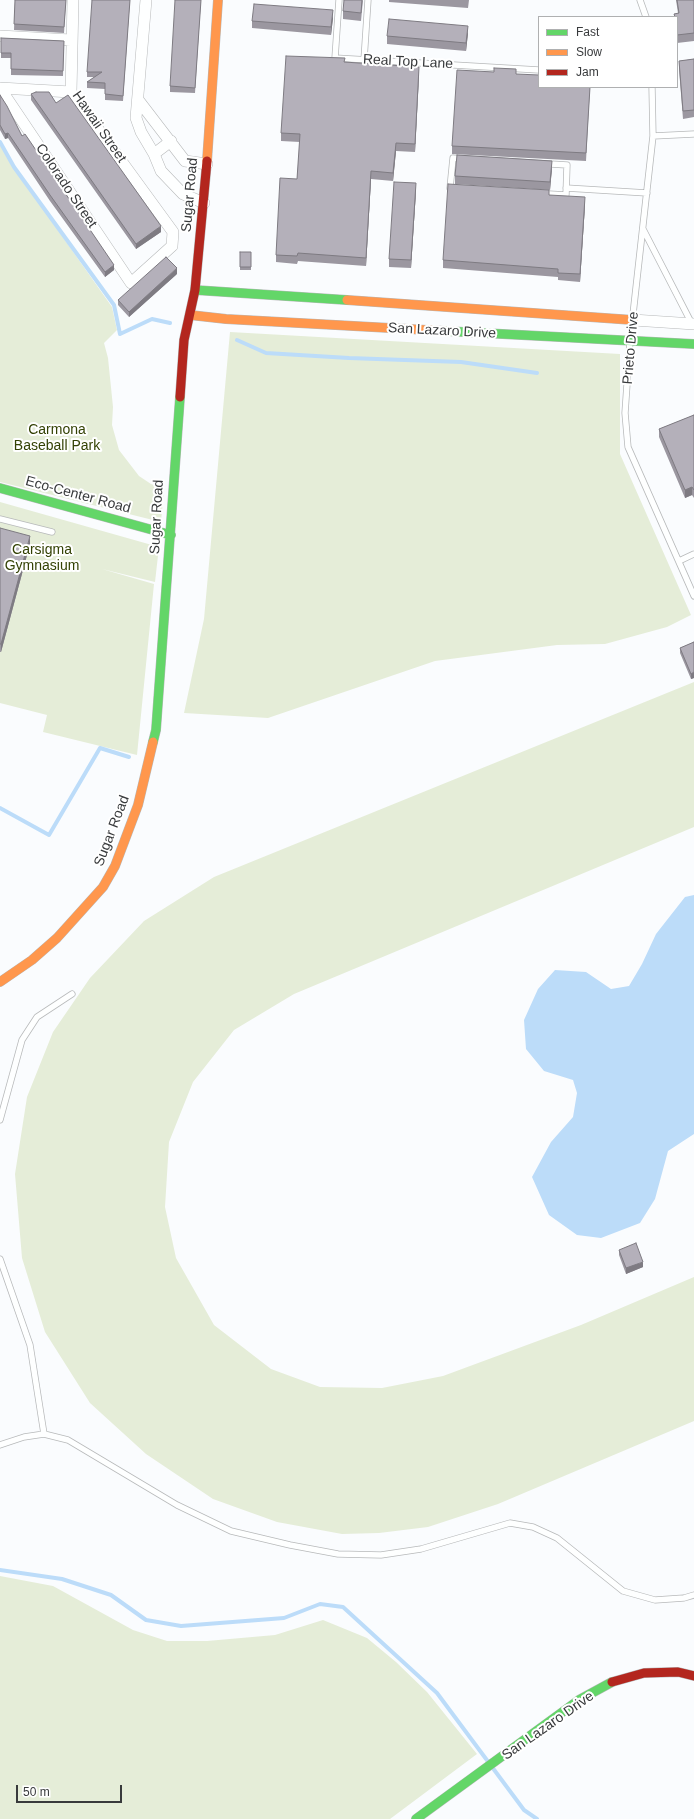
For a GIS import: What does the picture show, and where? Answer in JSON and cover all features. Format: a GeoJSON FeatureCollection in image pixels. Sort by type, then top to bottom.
{"type":"FeatureCollection","features":[{"type":"Feature","properties":{"kind":"street","name":"Hawaii Street"},"geometry":{"type":"LineString","coordinates":[[73,0],[71,92],[173,232],[172,239]]}},
{"type":"Feature","properties":{"kind":"street"},"geometry":{"type":"LineString","coordinates":[[146,0],[139,101],[136,118],[141,132],[154,154],[161,171],[183,194],[204,203]]}},
{"type":"Feature","properties":{"kind":"street","name":"Sugar Road"},"geometry":{"type":"LineString","coordinates":[[0,982],[32,960],[57,938],[103,887],[127,839],[138,805],[156,730],[184,340],[195,290],[204,203],[218,0]]}},
{"type":"Feature","properties":{"kind":"street"},"geometry":{"type":"LineString","coordinates":[[0,36],[71,40]]}},
{"type":"Feature","properties":{"kind":"street"},"geometry":{"type":"LineString","coordinates":[[0,88],[71,92]]}},
{"type":"Feature","properties":{"kind":"street","name":"Colorado Street"},"geometry":{"type":"LineString","coordinates":[[0,88],[131,283],[172,246],[172,239]]}},
{"type":"Feature","properties":{"kind":"street"},"geometry":{"type":"LineString","coordinates":[[139,101],[185,161],[207,164]]}},
{"type":"Feature","properties":{"kind":"street"},"geometry":{"type":"LineString","coordinates":[[154,154],[171,141]]}},
{"type":"Feature","properties":{"kind":"street","name":"San Lazaro Drive"},"geometry":{"type":"LineString","coordinates":[[195,290],[633,320],[693,326]]}},
{"type":"Feature","properties":{"kind":"street","name":"San Lazaro Drive"},"geometry":{"type":"LineString","coordinates":[[190,314],[226,319],[694,344]]}},
{"type":"Feature","properties":{"kind":"street","name":"Eco-Center Road"},"geometry":{"type":"LineString","coordinates":[[0,488],[171,535]]}},
{"type":"Feature","properties":{"kind":"street","name":"San Lazaro Drive"},"geometry":{"type":"LineString","coordinates":[[416,1819],[521,1744],[579,1700],[613,1682],[644,1673],[678,1672],[694,1676]]}},
{"type":"Feature","properties":{"kind":"lane","name":"Real Top Lane"},"geometry":{"type":"LineString","coordinates":[[339,0],[335,58],[538,70]]}},
{"type":"Feature","properties":{"kind":"lane"},"geometry":{"type":"LineString","coordinates":[[364,60],[368,0]]}},
{"type":"Feature","properties":{"kind":"lane"},"geometry":{"type":"LineString","coordinates":[[640,0],[646,16]]}},
{"type":"Feature","properties":{"kind":"lane","name":"Prieto Drive"},"geometry":{"type":"LineString","coordinates":[[652,88],[653,136],[630,341],[625,413],[628,448],[694,596]]}},
{"type":"Feature","properties":{"kind":"lane"},"geometry":{"type":"LineString","coordinates":[[653,136],[694,134]]}},
{"type":"Feature","properties":{"kind":"lane"},"geometry":{"type":"LineString","coordinates":[[452,158],[567,165],[566,188],[566,195],[450,188],[452,158]]}},
{"type":"Feature","properties":{"kind":"lane"},"geometry":{"type":"LineString","coordinates":[[566,188],[647,193]]}},
{"type":"Feature","properties":{"kind":"lane"},"geometry":{"type":"LineString","coordinates":[[643,228],[693,326]]}},
{"type":"Feature","properties":{"kind":"lane"},"geometry":{"type":"LineString","coordinates":[[0,519],[52,532]]}},
{"type":"Feature","properties":{"kind":"lane"},"geometry":{"type":"LineString","coordinates":[[679,561],[694,554]]}},
{"type":"Feature","properties":{"kind":"lane"},"geometry":{"type":"LineString","coordinates":[[0,1120],[22,1040],[37,1018],[72,994]]}},
{"type":"Feature","properties":{"kind":"lane"},"geometry":{"type":"LineString","coordinates":[[0,1259],[30,1345],[44,1434]]}},
{"type":"Feature","properties":{"kind":"lane"},"geometry":{"type":"LineString","coordinates":[[0,1445],[24,1437],[44,1434],[68,1440],[177,1505],[230,1531],[290,1545],[338,1554],[382,1555],[421,1549],[510,1523],[533,1527],[557,1538],[623,1590],[655,1600],[684,1598],[694,1595]]}},
{"type":"Feature","properties":{"kind":"green space","name":"Carmona Baseball Park"},"geometry":{"type":"Polygon","coordinates":[[[0,145],[12,165],[112,307],[117,330],[104,343],[108,358],[113,407],[112,425],[119,450],[139,476],[151,484],[164,489],[161,522],[0,482],[0,145]]]}},
{"type":"Feature","properties":{"kind":"green space"},"geometry":{"type":"Polygon","coordinates":[[[230,332],[620,354],[620,454],[691,615],[667,627],[605,644],[557,645],[435,661],[268,718],[184,713],[204,619],[230,332]]]}},
{"type":"Feature","properties":{"kind":"green space","name":"Carsigma Gymnasium"},"geometry":{"type":"Polygon","coordinates":[[[0,502],[159,547],[155,582],[102,569],[154,584],[137,755],[43,732],[47,715],[0,703],[0,502]]]}},
{"type":"Feature","properties":{"kind":"green space"},"geometry":{"type":"Polygon","coordinates":[[[694,682],[694,827],[294,994],[234,1030],[193,1082],[169,1142],[165,1207],[176,1258],[214,1325],[271,1369],[320,1387],[382,1388],[443,1376],[581,1325],[694,1277],[694,1421],[498,1504],[428,1527],[379,1533],[342,1534],[277,1522],[213,1499],[146,1454],[90,1403],[45,1332],[22,1258],[15,1174],[27,1097],[53,1032],[90,978],[144,921],[214,877],[694,682]]]}},
{"type":"Feature","properties":{"kind":"green space"},"geometry":{"type":"Polygon","coordinates":[[[0,1576],[53,1586],[133,1630],[167,1641],[207,1641],[275,1635],[323,1620],[367,1638],[396,1662],[427,1692],[477,1754],[390,1819],[0,1819],[0,1576]]]}},
{"type":"Feature","properties":{"kind":"water"},"geometry":{"type":"Polygon","coordinates":[[[694,895],[694,1134],[668,1151],[655,1199],[640,1223],[601,1238],[577,1235],[549,1215],[532,1177],[551,1142],[573,1117],[577,1093],[573,1080],[544,1071],[526,1049],[524,1020],[538,989],[555,970],[586,972],[611,989],[629,986],[642,964],[656,934],[685,897],[694,895]]]}},
{"type":"Feature","properties":{"kind":"building"},"geometry":{"type":"Polygon","coordinates":[[[15,0],[66,0],[64,27],[14,24],[15,0]]]}},
{"type":"Feature","properties":{"kind":"building"},"geometry":{"type":"Polygon","coordinates":[[[92,0],[130,0],[123,96],[105,94],[105,83],[87,82],[102,72],[87,72],[92,0]]]}},
{"type":"Feature","properties":{"kind":"building"},"geometry":{"type":"Polygon","coordinates":[[[175,0],[201,0],[195,88],[170,86],[175,0]]]}},
{"type":"Feature","properties":{"kind":"building"},"geometry":{"type":"Polygon","coordinates":[[[344,0],[362,0],[361,13],[343,11],[344,0]]]}},
{"type":"Feature","properties":{"kind":"building"},"geometry":{"type":"Polygon","coordinates":[[[677,0],[694,0],[694,33],[678,35],[678,16],[675,16],[674,14],[679,13],[677,0]]]}},
{"type":"Feature","properties":{"kind":"building"},"geometry":{"type":"Polygon","coordinates":[[[254,4],[333,10],[331,27],[252,21],[254,4]]]}},
{"type":"Feature","properties":{"kind":"building"},"geometry":{"type":"Polygon","coordinates":[[[389,19],[468,26],[466,43],[387,36],[389,19]]]}},
{"type":"Feature","properties":{"kind":"building"},"geometry":{"type":"Polygon","coordinates":[[[1,38],[64,41],[63,71],[11,69],[11,53],[1,53],[1,38]]]}},
{"type":"Feature","properties":{"kind":"building"},"geometry":{"type":"Polygon","coordinates":[[[286,56],[345,58],[344,62],[419,67],[415,144],[396,143],[393,173],[371,171],[366,258],[298,253],[297,256],[276,255],[280,178],[297,179],[300,134],[281,133],[286,56]]]}},
{"type":"Feature","properties":{"kind":"building"},"geometry":{"type":"Polygon","coordinates":[[[694,59],[694,110],[683,111],[679,61],[694,59]]]}},
{"type":"Feature","properties":{"kind":"building"},"geometry":{"type":"Polygon","coordinates":[[[494,68],[516,69],[516,74],[538,75],[538,88],[590,88],[586,153],[452,146],[457,70],[494,72],[494,68]]]}},
{"type":"Feature","properties":{"kind":"building"},"geometry":{"type":"Polygon","coordinates":[[[36,92],[49,92],[56,103],[68,95],[161,226],[136,244],[31,94],[36,92]]]}},
{"type":"Feature","properties":{"kind":"building"},"geometry":{"type":"Polygon","coordinates":[[[0,95],[22,136],[25,134],[114,265],[105,272],[8,133],[5,134],[0,125],[0,95]]]}},
{"type":"Feature","properties":{"kind":"building"},"geometry":{"type":"Polygon","coordinates":[[[457,155],[552,161],[550,182],[455,176],[457,155]]]}},
{"type":"Feature","properties":{"kind":"building"},"geometry":{"type":"Polygon","coordinates":[[[394,182],[416,183],[411,260],[389,259],[394,182]]]}},
{"type":"Feature","properties":{"kind":"building"},"geometry":{"type":"Polygon","coordinates":[[[448,184],[549,190],[549,195],[585,197],[580,274],[558,273],[558,269],[443,260],[448,184]]]}},
{"type":"Feature","properties":{"kind":"building"},"geometry":{"type":"Polygon","coordinates":[[[240,252],[251,252],[251,267],[240,267],[240,252]]]}},
{"type":"Feature","properties":{"kind":"building"},"geometry":{"type":"Polygon","coordinates":[[[166,257],[177,268],[129,312],[118,300],[166,257]]]}},
{"type":"Feature","properties":{"kind":"building"},"geometry":{"type":"Polygon","coordinates":[[[694,415],[694,490],[692,487],[685,490],[659,429],[694,415]]]}},
{"type":"Feature","properties":{"kind":"building"},"geometry":{"type":"Polygon","coordinates":[[[0,528],[30,536],[1,644],[0,644],[0,528]]]}},
{"type":"Feature","properties":{"kind":"building"},"geometry":{"type":"Polygon","coordinates":[[[694,642],[694,672],[691,674],[680,648],[694,642]]]}},
{"type":"Feature","properties":{"kind":"building"},"geometry":{"type":"Polygon","coordinates":[[[636,1243],[643,1262],[626,1268],[619,1250],[636,1243]]]}},
{"type":"Feature","properties":{"kind":"waterway"},"geometry":{"type":"LineString","coordinates":[[0,142],[14,167],[114,305],[120,334],[152,319],[170,323]]}},
{"type":"Feature","properties":{"kind":"waterway"},"geometry":{"type":"LineString","coordinates":[[237,340],[266,353],[461,362],[537,373]]}},
{"type":"Feature","properties":{"kind":"waterway"},"geometry":{"type":"LineString","coordinates":[[0,808],[49,835],[100,748],[129,757]]}},
{"type":"Feature","properties":{"kind":"waterway"},"geometry":{"type":"LineString","coordinates":[[0,1570],[62,1579],[111,1595],[146,1620],[181,1626],[284,1618],[320,1604],[343,1607],[437,1693],[524,1810],[537,1819]]}},
{"type":"Feature","properties":{"kind":"traffic: fast"},"geometry":{"type":"LineString","coordinates":[[195,290],[347,300]]}},
{"type":"Feature","properties":{"kind":"traffic: fast"},"geometry":{"type":"LineString","coordinates":[[445,331],[694,344]]}},
{"type":"Feature","properties":{"kind":"traffic: fast"},"geometry":{"type":"LineString","coordinates":[[153,742],[156,730],[180,397]]}},
{"type":"Feature","properties":{"kind":"traffic: fast"},"geometry":{"type":"LineString","coordinates":[[0,488],[171,535]]}},
{"type":"Feature","properties":{"kind":"traffic: fast"},"geometry":{"type":"LineString","coordinates":[[416,1819],[579,1700],[612,1682]]}},
{"type":"Feature","properties":{"kind":"traffic: slow"},"geometry":{"type":"LineString","coordinates":[[207,161],[218,0]]}},
{"type":"Feature","properties":{"kind":"traffic: slow"},"geometry":{"type":"LineString","coordinates":[[347,300],[633,320]]}},
{"type":"Feature","properties":{"kind":"traffic: slow"},"geometry":{"type":"LineString","coordinates":[[190,315],[226,319],[445,331]]}},
{"type":"Feature","properties":{"kind":"traffic: slow"},"geometry":{"type":"LineString","coordinates":[[0,982],[32,960],[57,938],[103,887],[115,866],[138,805],[153,742]]}},
{"type":"Feature","properties":{"kind":"traffic: jam"},"geometry":{"type":"LineString","coordinates":[[180,397],[184,340],[195,290],[207,161]]}},
{"type":"Feature","properties":{"kind":"traffic: jam"},"geometry":{"type":"LineString","coordinates":[[612,1682],[644,1673],[678,1672],[694,1676]]}}]}
